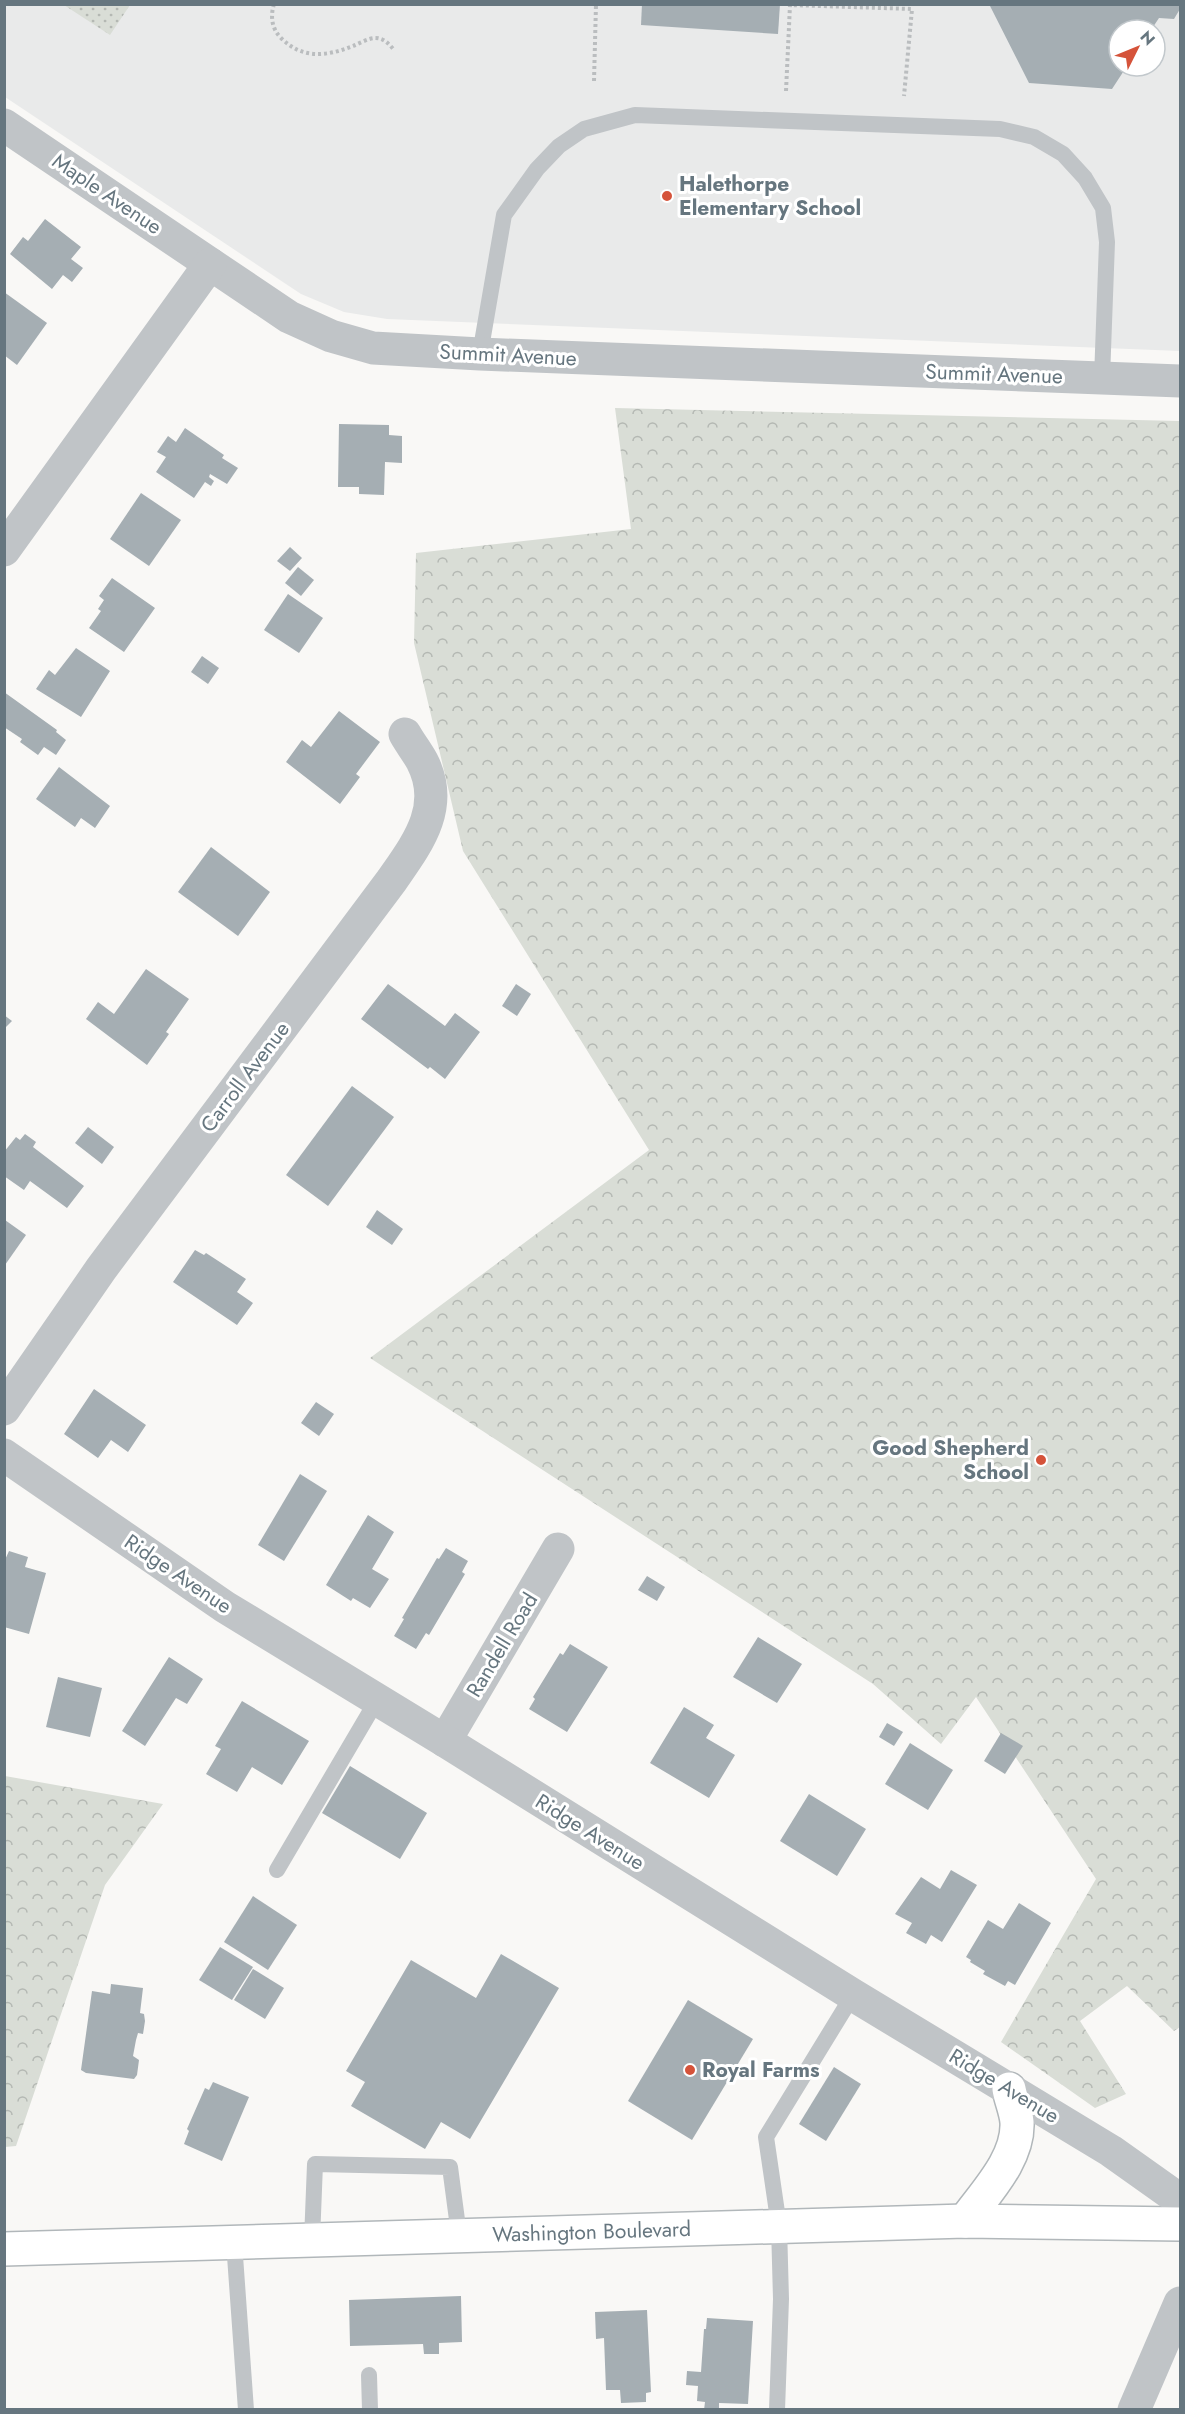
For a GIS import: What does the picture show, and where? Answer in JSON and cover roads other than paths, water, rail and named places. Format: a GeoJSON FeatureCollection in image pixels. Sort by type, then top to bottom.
{"type":"FeatureCollection","features":[{"type":"Feature","properties":{"kind":"main road"},"geometry":{"type":"LineString","coordinates":[[965,2221],[1000,2172],[1013,2147],[1017,2122],[1009,2089]]}},
{"type":"Feature","properties":{"kind":"main road","name":"Washington Boulevard"},"geometry":{"type":"LineString","coordinates":[[4,2248],[965,2221],[1180,2224]]}},
{"type":"Feature","properties":{"kind":"street","name":"Maple Avenue"},"geometry":{"type":"LineString","coordinates":[[4,125],[210,264]]}},
{"type":"Feature","properties":{"kind":"street","name":"Summit Avenue"},"geometry":{"type":"LineString","coordinates":[[210,264],[289,316],[331,336],[373,348],[1180,381]]}},
{"type":"Feature","properties":{"kind":"street"},"geometry":{"type":"LineString","coordinates":[[4,550],[210,264]]}},
{"type":"Feature","properties":{"kind":"street","name":"Carroll Avenue"},"geometry":{"type":"LineString","coordinates":[[4,1409],[101,1269],[392,880],[421,837],[431,812],[429,785],[423,763],[405,734]]}},
{"type":"Feature","properties":{"kind":"street","name":"Ridge Avenue"},"geometry":{"type":"LineString","coordinates":[[4,1455],[225,1607],[853,1995],[1111,2151],[1180,2200]]}},
{"type":"Feature","properties":{"kind":"street","name":"Randell Road"},"geometry":{"type":"LineString","coordinates":[[445,1741],[558,1549]]}},
{"type":"Feature","properties":{"kind":"street"},"geometry":{"type":"LineString","coordinates":[[1134,2409],[1180,2303]]}},
{"type":"Feature","properties":{"kind":"lane"},"geometry":{"type":"LineString","coordinates":[[480,354],[504,215],[537,169],[559,146],[584,129],[635,115],[1000,129],[1034,137],[1063,154],[1085,178],[1103,208],[1107,242],[1102,378]]}},
{"type":"Feature","properties":{"kind":"lane"},"geometry":{"type":"LineString","coordinates":[[277,1870],[377,1700]]}},
{"type":"Feature","properties":{"kind":"lane"},"geometry":{"type":"LineString","coordinates":[[777,2409],[782,2299],[779,2226],[766,2137],[853,1995]]}},
{"type":"Feature","properties":{"kind":"lane"},"geometry":{"type":"LineString","coordinates":[[312,2240],[315,2164],[450,2167],[459,2235]]}},
{"type":"Feature","properties":{"kind":"lane"},"geometry":{"type":"LineString","coordinates":[[234,2242],[246,2409]]}},
{"type":"Feature","properties":{"kind":"lane"},"geometry":{"type":"LineString","coordinates":[[369,2375],[370,2409]]}},
{"type":"Feature","properties":{"kind":"place","name":"Halethorpe Elementary School"},"geometry":{"type":"Point","coordinates":[667,196]}},
{"type":"Feature","properties":{"kind":"place","name":"Good Shepherd School"},"geometry":{"type":"Point","coordinates":[1041,1460]}},
{"type":"Feature","properties":{"kind":"place","name":"Royal Farms"},"geometry":{"type":"Point","coordinates":[690,2070]}}]}
